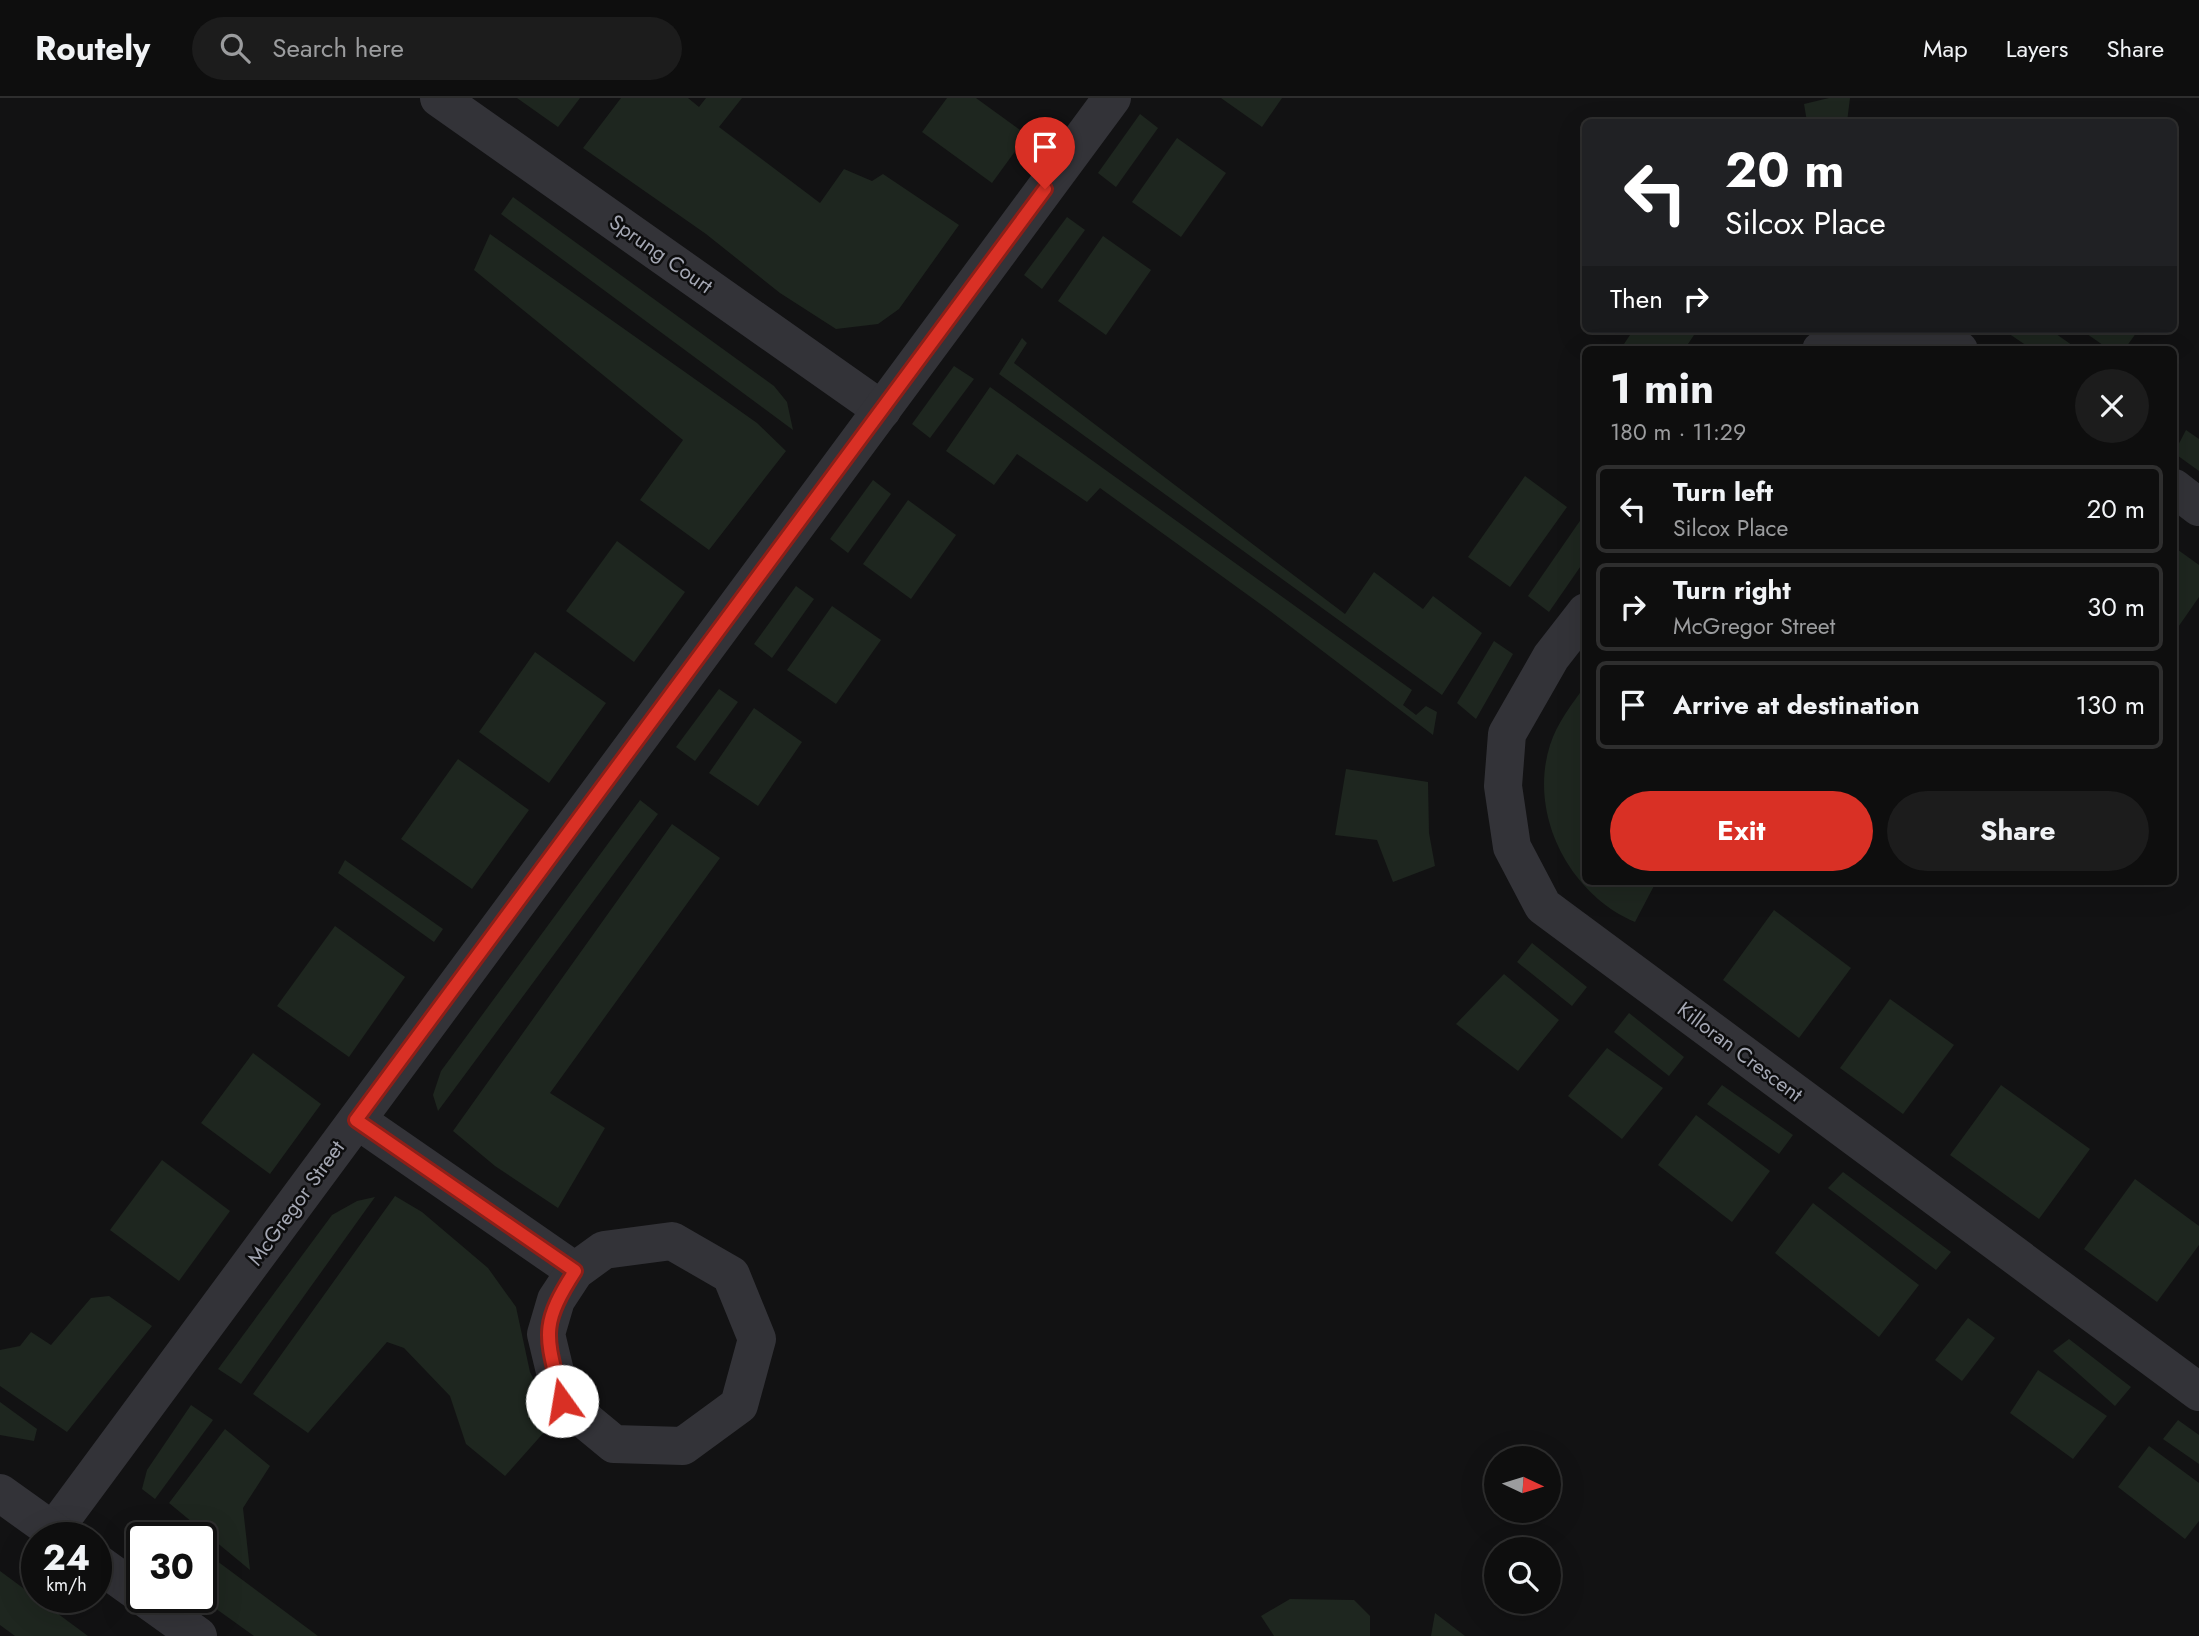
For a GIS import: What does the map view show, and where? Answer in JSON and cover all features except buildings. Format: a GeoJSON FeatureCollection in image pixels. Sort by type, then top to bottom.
{"type":"FeatureCollection","features":[{"type":"Feature","properties":{"kind":"street","name":"Sprung Court"},"geometry":{"type":"LineString","coordinates":[[439,98],[882,410]]}},
{"type":"Feature","properties":{"kind":"street","name":"McGregor Street"},"geometry":{"type":"LineString","coordinates":[[67,1522],[356,1120],[1112,98]]}},
{"type":"Feature","properties":{"kind":"street"},"geometry":{"type":"LineString","coordinates":[[1864,346],[1929,340],[1947,346]]}},
{"type":"Feature","properties":{"kind":"street"},"geometry":{"type":"LineString","coordinates":[[2177,490],[2199,507]]}},
{"type":"Feature","properties":{"kind":"street","name":"Killoran Crescent"},"geometry":{"type":"LineString","coordinates":[[1582,617],[1551,657],[1507,734],[1503,786],[1512,847],[1544,906],[2199,1392]]}},
{"type":"Feature","properties":{"kind":"street"},"geometry":{"type":"LineString","coordinates":[[356,1120],[575,1271]]}},
{"type":"Feature","properties":{"kind":"street"},"geometry":{"type":"LineString","coordinates":[[672,1241],[731,1275],[757,1339],[739,1405],[683,1446],[614,1444],[605,1437],[562,1401],[546,1334],[556,1300],[575,1271],[604,1250],[672,1241]]}},
{"type":"Feature","properties":{"kind":"street"},"geometry":{"type":"LineString","coordinates":[[0,1493],[40,1522]]}},
{"type":"Feature","properties":{"kind":"street"},"geometry":{"type":"LineString","coordinates":[[166,1613],[198,1636]]}},
{"type":"Feature","properties":{"kind":"shaded area"},"geometry":{"type":"Polygon","coordinates":[[[517,98],[580,98],[558,127],[517,98]]]}},
{"type":"Feature","properties":{"kind":"shaded area"},"geometry":{"type":"Polygon","coordinates":[[[621,98],[688,98],[699,107],[706,98],[742,98],[719,127],[820,203],[844,169],[872,181],[883,174],[959,225],[899,309],[878,324],[836,329],[780,293],[706,234],[583,148],[621,98]]]}},
{"type":"Feature","properties":{"kind":"shaded area"},"geometry":{"type":"Polygon","coordinates":[[[947,98],[976,98],[1027,135],[992,183],[922,132],[947,98]]]}},
{"type":"Feature","properties":{"kind":"shaded area"},"geometry":{"type":"Polygon","coordinates":[[[1221,98],[1282,98],[1262,127],[1221,98]]]}},
{"type":"Feature","properties":{"kind":"shaded area"},"geometry":{"type":"Polygon","coordinates":[[[1829,98],[1850,98],[1847,119],[1806,119],[1804,104],[1829,98]]]}},
{"type":"Feature","properties":{"kind":"shaded area"},"geometry":{"type":"Polygon","coordinates":[[[1140,114],[1158,128],[1116,187],[1098,173],[1140,114]]]}},
{"type":"Feature","properties":{"kind":"shaded area"},"geometry":{"type":"Polygon","coordinates":[[[1177,138],[1226,173],[1181,237],[1132,202],[1177,138]]]}},
{"type":"Feature","properties":{"kind":"shaded area"},"geometry":{"type":"Polygon","coordinates":[[[513,197],[774,386],[787,402],[793,430],[501,214],[513,197]]]}},
{"type":"Feature","properties":{"kind":"shaded area"},"geometry":{"type":"Polygon","coordinates":[[[1067,217],[1085,230],[1042,289],[1024,275],[1067,217]]]}},
{"type":"Feature","properties":{"kind":"shaded area"},"geometry":{"type":"Polygon","coordinates":[[[490,234],[757,423],[786,451],[709,550],[640,500],[683,440],[474,270],[490,234]]]}},
{"type":"Feature","properties":{"kind":"shaded area"},"geometry":{"type":"Polygon","coordinates":[[[1103,236],[1151,270],[1106,335],[1058,301],[1103,236]]]}},
{"type":"Feature","properties":{"kind":"shaded area"},"geometry":{"type":"Polygon","coordinates":[[[1631,333],[1695,333],[1687,346],[1623,346],[1631,333]]]}},
{"type":"Feature","properties":{"kind":"shaded area"},"geometry":{"type":"Polygon","coordinates":[[[2008,333],[2055,333],[2073,346],[2027,346],[2008,333]]]}},
{"type":"Feature","properties":{"kind":"shaded area"},"geometry":{"type":"Polygon","coordinates":[[[2086,333],[2136,333],[2127,346],[2104,346],[2086,333]]]}},
{"type":"Feature","properties":{"kind":"shaded area"},"geometry":{"type":"Polygon","coordinates":[[[1022,338],[1027,343],[1014,363],[1345,614],[1374,572],[1423,609],[1433,596],[1482,633],[1442,695],[999,374],[1022,338]]]}},
{"type":"Feature","properties":{"kind":"shaded area"},"geometry":{"type":"Polygon","coordinates":[[[954,366],[974,379],[930,438],[912,424],[954,366]]]}},
{"type":"Feature","properties":{"kind":"shaded area"},"geometry":{"type":"Polygon","coordinates":[[[990,387],[1412,690],[1403,705],[1416,715],[1426,706],[1437,712],[1433,735],[1270,611],[1100,488],[1087,502],[1017,454],[994,485],[946,451],[990,387]]]}},
{"type":"Feature","properties":{"kind":"shaded area"},"geometry":{"type":"Polygon","coordinates":[[[2186,430],[2199,439],[2199,471],[2177,455],[2177,447],[2186,430]]]}},
{"type":"Feature","properties":{"kind":"shaded area"},"geometry":{"type":"Polygon","coordinates":[[[1525,476],[1567,507],[1510,587],[1468,557],[1525,476]]]}},
{"type":"Feature","properties":{"kind":"shaded area"},"geometry":{"type":"Polygon","coordinates":[[[873,480],[891,494],[848,553],[830,539],[873,480]]]}},
{"type":"Feature","properties":{"kind":"shaded area"},"geometry":{"type":"Polygon","coordinates":[[[908,500],[956,535],[911,599],[863,564],[908,500]]]}},
{"type":"Feature","properties":{"kind":"shaded area"},"geometry":{"type":"Polygon","coordinates":[[[1582,518],[1582,564],[1549,612],[1528,596],[1582,518]]]}},
{"type":"Feature","properties":{"kind":"shaded area"},"geometry":{"type":"Polygon","coordinates":[[[617,541],[685,592],[634,662],[566,611],[617,541]]]}},
{"type":"Feature","properties":{"kind":"shaded area"},"geometry":{"type":"Polygon","coordinates":[[[2177,549],[2199,565],[2199,597],[2177,629],[2177,549]]]}},
{"type":"Feature","properties":{"kind":"shaded area"},"geometry":{"type":"Polygon","coordinates":[[[796,586],[814,599],[772,658],[754,644],[796,586]]]}},
{"type":"Feature","properties":{"kind":"shaded area"},"geometry":{"type":"Polygon","coordinates":[[[832,606],[881,640],[836,704],[787,670],[832,606]]]}},
{"type":"Feature","properties":{"kind":"shaded area"},"geometry":{"type":"Polygon","coordinates":[[[1494,641],[1513,654],[1476,719],[1457,703],[1494,641]]]}},
{"type":"Feature","properties":{"kind":"shaded area"},"geometry":{"type":"Polygon","coordinates":[[[535,652],[606,703],[549,783],[479,732],[535,652]]]}},
{"type":"Feature","properties":{"kind":"shaded area"},"geometry":{"type":"Polygon","coordinates":[[[719,689],[738,702],[695,761],[676,747],[719,689]]]}},
{"type":"Feature","properties":{"kind":"shaded area"},"geometry":{"type":"Polygon","coordinates":[[[1582,690],[1582,882],[1560,849],[1550,824],[1545,798],[1545,771],[1550,745],[1582,690]]]}},
{"type":"Feature","properties":{"kind":"shaded area"},"geometry":{"type":"Polygon","coordinates":[[[754,708],[802,742],[758,806],[709,773],[754,708]]]}},
{"type":"Feature","properties":{"kind":"shaded area"},"geometry":{"type":"Polygon","coordinates":[[[458,759],[529,810],[472,889],[401,839],[458,759]]]}},
{"type":"Feature","properties":{"kind":"shaded area"},"geometry":{"type":"Polygon","coordinates":[[[1346,769],[1428,782],[1429,833],[1435,866],[1393,882],[1377,840],[1335,835],[1346,769]]]}},
{"type":"Feature","properties":{"kind":"shaded area"},"geometry":{"type":"Polygon","coordinates":[[[640,800],[658,814],[438,1111],[433,1095],[441,1071],[640,800]]]}},
{"type":"Feature","properties":{"kind":"shaded area"},"geometry":{"type":"Polygon","coordinates":[[[672,824],[720,858],[550,1093],[605,1128],[558,1208],[495,1166],[453,1131],[672,824]]]}},
{"type":"Feature","properties":{"kind":"shaded area"},"geometry":{"type":"Polygon","coordinates":[[[345,860],[443,929],[434,942],[338,873],[345,860]]]}},
{"type":"Feature","properties":{"kind":"shaded area"},"geometry":{"type":"Polygon","coordinates":[[[1585,885],[1654,885],[1635,922],[1611,909],[1585,885]]]}},
{"type":"Feature","properties":{"kind":"shaded area"},"geometry":{"type":"Polygon","coordinates":[[[1774,910],[1851,968],[1799,1038],[1723,980],[1774,910]]]}},
{"type":"Feature","properties":{"kind":"shaded area"},"geometry":{"type":"Polygon","coordinates":[[[335,926],[405,977],[349,1057],[277,1006],[335,926]]]}},
{"type":"Feature","properties":{"kind":"shaded area"},"geometry":{"type":"Polygon","coordinates":[[[1532,943],[1587,987],[1572,1006],[1517,962],[1532,943]]]}},
{"type":"Feature","properties":{"kind":"shaded area"},"geometry":{"type":"Polygon","coordinates":[[[1504,974],[1559,1020],[1518,1071],[1456,1024],[1504,974]]]}},
{"type":"Feature","properties":{"kind":"shaded area"},"geometry":{"type":"Polygon","coordinates":[[[1890,999],[1954,1045],[1903,1114],[1840,1068],[1890,999]]]}},
{"type":"Feature","properties":{"kind":"shaded area"},"geometry":{"type":"Polygon","coordinates":[[[1629,1013],[1684,1057],[1669,1076],[1614,1032],[1629,1013]]]}},
{"type":"Feature","properties":{"kind":"shaded area"},"geometry":{"type":"Polygon","coordinates":[[[1607,1048],[1663,1088],[1622,1139],[1568,1096],[1607,1048]]]}},
{"type":"Feature","properties":{"kind":"shaded area"},"geometry":{"type":"Polygon","coordinates":[[[253,1053],[321,1104],[270,1174],[201,1123],[253,1053]]]}},
{"type":"Feature","properties":{"kind":"shaded area"},"geometry":{"type":"Polygon","coordinates":[[[1722,1085],[1793,1135],[1779,1154],[1707,1104],[1722,1085]]]}},
{"type":"Feature","properties":{"kind":"shaded area"},"geometry":{"type":"Polygon","coordinates":[[[2001,1085],[2090,1149],[2039,1219],[1950,1155],[2001,1085]]]}},
{"type":"Feature","properties":{"kind":"shaded area"},"geometry":{"type":"Polygon","coordinates":[[[1696,1115],[1770,1171],[1732,1222],[1658,1165],[1696,1115]]]}},
{"type":"Feature","properties":{"kind":"shaded area"},"geometry":{"type":"Polygon","coordinates":[[[162,1160],[230,1211],[179,1281],[110,1230],[162,1160]]]}},
{"type":"Feature","properties":{"kind":"shaded area"},"geometry":{"type":"Polygon","coordinates":[[[1843,1172],[1951,1252],[1936,1270],[1828,1188],[1843,1172]]]}},
{"type":"Feature","properties":{"kind":"shaded area"},"geometry":{"type":"Polygon","coordinates":[[[2135,1179],[2199,1226],[2199,1245],[2157,1302],[2084,1249],[2135,1179]]]}},
{"type":"Feature","properties":{"kind":"shaded area"},"geometry":{"type":"Polygon","coordinates":[[[395,1196],[422,1212],[488,1268],[516,1307],[530,1372],[554,1421],[505,1476],[466,1444],[450,1396],[404,1348],[387,1342],[308,1433],[253,1394],[395,1196]]]}},
{"type":"Feature","properties":{"kind":"shaded area"},"geometry":{"type":"Polygon","coordinates":[[[375,1197],[241,1384],[218,1369],[332,1215],[357,1201],[375,1197]]]}},
{"type":"Feature","properties":{"kind":"shaded area"},"geometry":{"type":"Polygon","coordinates":[[[1813,1203],[1919,1285],[1879,1337],[1775,1253],[1813,1203]]]}},
{"type":"Feature","properties":{"kind":"shaded area"},"geometry":{"type":"Polygon","coordinates":[[[109,1296],[152,1326],[67,1432],[0,1386],[0,1350],[20,1346],[31,1332],[51,1345],[91,1298],[109,1296]]]}},
{"type":"Feature","properties":{"kind":"shaded area"},"geometry":{"type":"Polygon","coordinates":[[[1968,1318],[1995,1338],[1962,1381],[1935,1360],[1968,1318]]]}},
{"type":"Feature","properties":{"kind":"shaded area"},"geometry":{"type":"Polygon","coordinates":[[[2069,1339],[2131,1387],[2115,1406],[2053,1351],[2069,1339]]]}},
{"type":"Feature","properties":{"kind":"shaded area"},"geometry":{"type":"Polygon","coordinates":[[[2038,1370],[2107,1416],[2073,1459],[2010,1413],[2038,1370]]]}},
{"type":"Feature","properties":{"kind":"shaded area"},"geometry":{"type":"Polygon","coordinates":[[[0,1402],[37,1429],[34,1441],[0,1435],[0,1402]]]}},
{"type":"Feature","properties":{"kind":"shaded area"},"geometry":{"type":"Polygon","coordinates":[[[191,1405],[213,1420],[155,1499],[142,1489],[147,1470],[191,1405]]]}},
{"type":"Feature","properties":{"kind":"shaded area"},"geometry":{"type":"Polygon","coordinates":[[[2178,1420],[2199,1435],[2199,1464],[2163,1439],[2178,1420]]]}},
{"type":"Feature","properties":{"kind":"shaded area"},"geometry":{"type":"Polygon","coordinates":[[[225,1429],[270,1466],[243,1508],[250,1570],[217,1543],[217,1522],[192,1522],[169,1503],[225,1429]]]}},
{"type":"Feature","properties":{"kind":"shaded area"},"geometry":{"type":"Polygon","coordinates":[[[2149,1446],[2199,1483],[2199,1521],[2185,1539],[2118,1487],[2149,1446]]]}},
{"type":"Feature","properties":{"kind":"shaded area"},"geometry":{"type":"Polygon","coordinates":[[[217,1561],[318,1636],[254,1636],[217,1609],[217,1561]]]}},
{"type":"Feature","properties":{"kind":"shaded area"},"geometry":{"type":"Polygon","coordinates":[[[0,1571],[21,1587],[21,1613],[57,1613],[88,1636],[15,1636],[0,1625],[0,1571]]]}},
{"type":"Feature","properties":{"kind":"shaded area"},"geometry":{"type":"Polygon","coordinates":[[[1290,1599],[1354,1600],[1370,1616],[1370,1636],[1274,1636],[1261,1616],[1290,1599]]]}},
{"type":"Feature","properties":{"kind":"shaded area"},"geometry":{"type":"Polygon","coordinates":[[[1435,1613],[1465,1636],[1431,1636],[1435,1613]]]}},
{"type":"Feature","properties":{"kind":"route"},"geometry":{"type":"LineString","coordinates":[[562,1401],[546,1334],[556,1300],[575,1271],[356,1120],[1045,189]]}}]}
